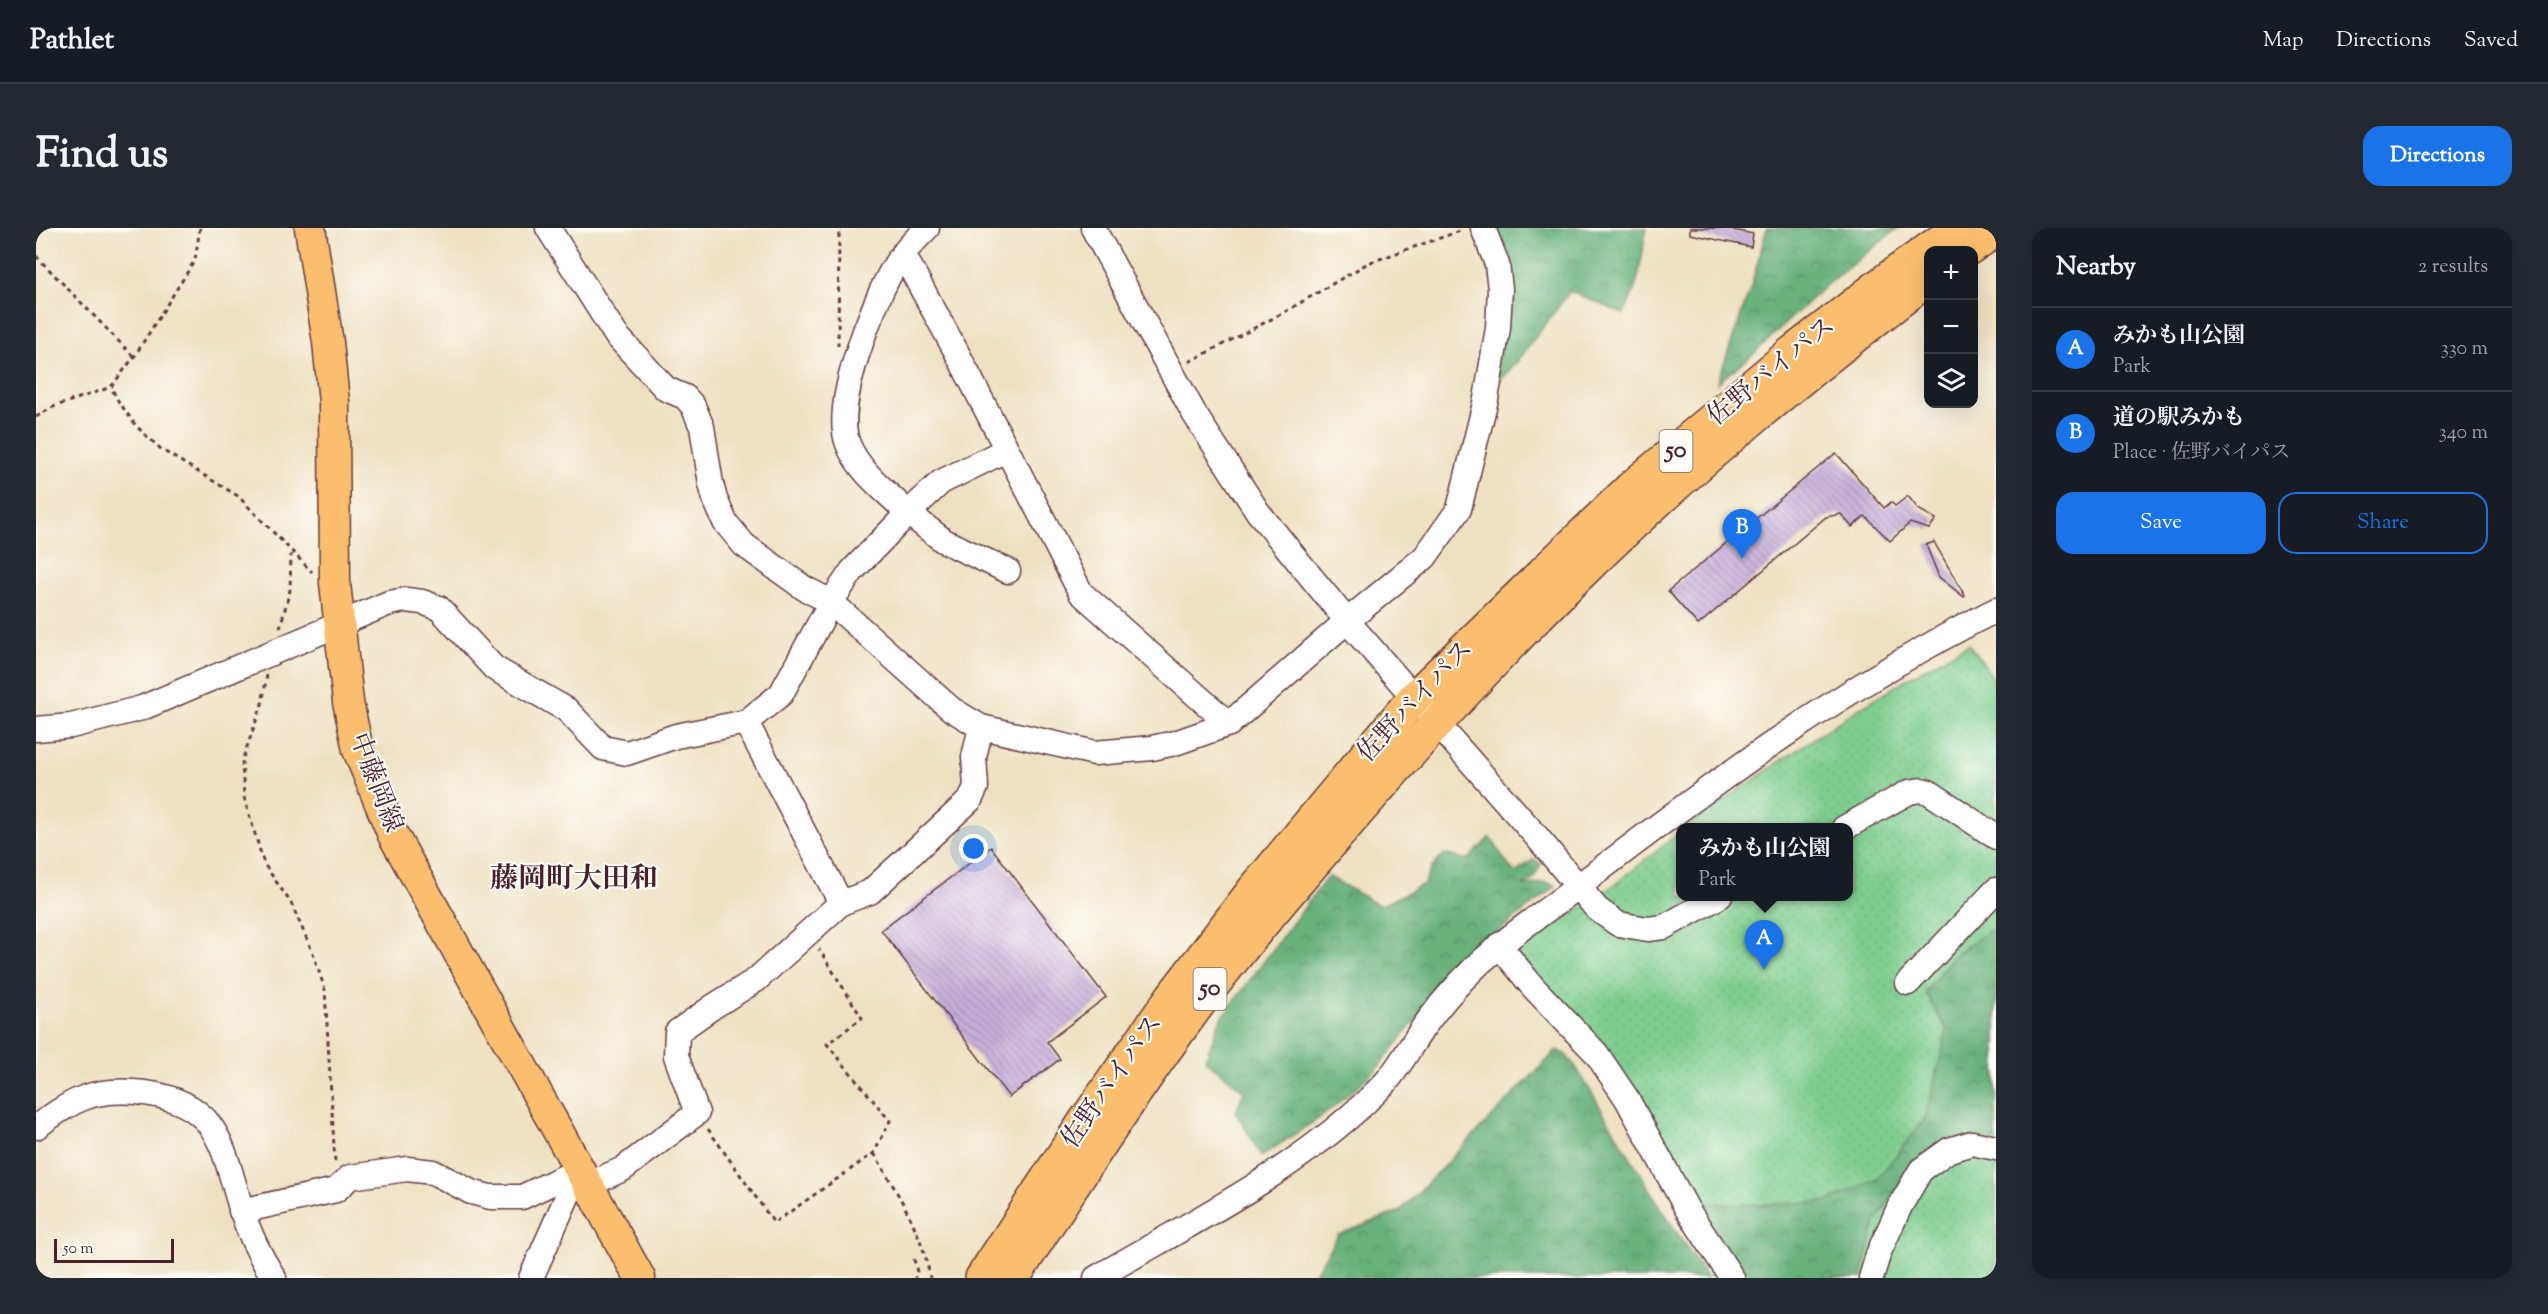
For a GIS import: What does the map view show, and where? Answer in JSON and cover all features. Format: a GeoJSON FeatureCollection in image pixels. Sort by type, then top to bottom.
{"type":"FeatureCollection","features":[{"type":"Feature","properties":{"kind":"highway","name":"佐野バイパス"},"geometry":{"type":"LineString","coordinates":[[982,1278],[1086,1120],[1172,997],[1253,891],[1414,698],[1631,488],[1793,352],[1890,277],[1959,228]]}},
{"type":"Feature","properties":{"kind":"highway"},"geometry":{"type":"LineString","coordinates":[[1972,246],[1996,230]]}},
{"type":"Feature","properties":{"kind":"highway","name":"佐野バイパス"},"geometry":{"type":"LineString","coordinates":[[1013,1278],[1104,1135],[1195,1008],[1275,908],[1436,722],[1558,596],[1658,502],[1808,372],[1924,283]]}},
{"type":"Feature","properties":{"kind":"main road","name":"中藤岡線"},"geometry":{"type":"LineString","coordinates":[[310,228],[328,342],[334,402],[335,583],[350,712],[358,750],[393,835],[640,1278]]}},
{"type":"Feature","properties":{"kind":"street"},"geometry":{"type":"LineString","coordinates":[[548,228],[615,335],[666,389],[685,397],[693,406],[702,427],[711,484],[725,522],[744,545],[804,588],[831,602],[951,709],[981,727],[1095,753],[1160,747],[1229,724],[1347,621],[1425,557],[1459,509],[1486,399],[1498,328],[1500,289],[1497,264],[1483,228]]}},
{"type":"Feature","properties":{"kind":"street"},"geometry":{"type":"LineString","coordinates":[[927,228],[903,254],[891,272],[862,342],[846,392],[843,418],[847,443],[858,465],[908,513],[944,541],[1008,571]]}},
{"type":"Feature","properties":{"kind":"street"},"geometry":{"type":"LineString","coordinates":[[1093,228],[1222,459],[1258,512],[1347,621],[1578,886],[1607,917],[1631,928],[1664,927],[1713,901]]}},
{"type":"Feature","properties":{"kind":"street"},"geometry":{"type":"LineString","coordinates":[[903,254],[1082,593],[1229,724]]}},
{"type":"Feature","properties":{"kind":"street"},"geometry":{"type":"LineString","coordinates":[[36,729],[71,726],[142,708],[389,603],[406,600],[422,602],[439,608],[494,668],[567,710],[603,748],[627,753],[676,736],[746,722],[782,694],[831,602],[852,572],[908,513],[941,482],[1006,450]]}},
{"type":"Feature","properties":{"kind":"street"},"geometry":{"type":"LineString","coordinates":[[1096,1278],[1259,1185],[1317,1144],[1388,1080],[1425,1025],[1466,975],[1499,945],[1667,817],[1880,672],[1996,610]]}},
{"type":"Feature","properties":{"kind":"street"},"geometry":{"type":"LineString","coordinates":[[746,722],[841,903]]}},
{"type":"Feature","properties":{"kind":"street"},"geometry":{"type":"LineString","coordinates":[[242,1211],[336,1190],[350,1177],[407,1169],[433,1172],[471,1192],[490,1197],[522,1197],[583,1178],[623,1169],[696,1113],[676,1056],[678,1032],[756,980],[841,903],[870,892],[970,800],[976,788],[974,757],[981,727]]}},
{"type":"Feature","properties":{"kind":"street"},"geometry":{"type":"LineString","coordinates":[[1853,823],[1909,792],[1921,790],[1939,798],[1996,837]]}},
{"type":"Feature","properties":{"kind":"street"},"geometry":{"type":"LineString","coordinates":[[1908,983],[1996,890]]}},
{"type":"Feature","properties":{"kind":"street"},"geometry":{"type":"LineString","coordinates":[[1499,945],[1533,987],[1596,1053],[1627,1099],[1687,1209],[1732,1278]]}},
{"type":"Feature","properties":{"kind":"street"},"geometry":{"type":"LineString","coordinates":[[36,1127],[83,1096],[118,1090],[164,1096],[184,1103],[203,1116],[223,1144],[242,1211],[274,1278]]}},
{"type":"Feature","properties":{"kind":"street"},"geometry":{"type":"LineString","coordinates":[[1871,1278],[1879,1252],[1900,1206],[1921,1170],[1949,1150],[1972,1143],[1996,1148]]}},
{"type":"Feature","properties":{"kind":"street"},"geometry":{"type":"LineString","coordinates":[[531,1278],[583,1178]]}},
{"type":"Feature","properties":{"kind":"path"},"geometry":{"type":"LineString","coordinates":[[36,417],[54,407],[111,387],[134,357],[195,260],[200,228]]}},
{"type":"Feature","properties":{"kind":"path"},"geometry":{"type":"LineString","coordinates":[[839,356],[837,325],[839,231],[841,228]]}},
{"type":"Feature","properties":{"kind":"path"},"geometry":{"type":"LineString","coordinates":[[1172,371],[1283,312],[1368,263],[1469,228]]}},
{"type":"Feature","properties":{"kind":"path"},"geometry":{"type":"LineString","coordinates":[[36,256],[134,357]]}},
{"type":"Feature","properties":{"kind":"path"},"geometry":{"type":"LineString","coordinates":[[111,387],[136,426],[162,450],[238,495],[273,530],[291,554],[312,572],[335,583]]}},
{"type":"Feature","properties":{"kind":"path"},"geometry":{"type":"LineString","coordinates":[[291,554],[290,591],[262,704],[242,761],[244,797],[264,864],[291,903],[313,953],[325,990],[336,1190]]}},
{"type":"Feature","properties":{"kind":"path"},"geometry":{"type":"LineString","coordinates":[[696,1113],[774,1223],[874,1153],[890,1121],[827,1044],[862,1018],[808,932]]}},
{"type":"Feature","properties":{"kind":"path"},"geometry":{"type":"LineString","coordinates":[[874,1153],[911,1219],[926,1254],[930,1278]]}},
{"type":"Feature","properties":{"kind":"path"},"geometry":{"type":"LineString","coordinates":[[915,1259],[917,1272],[915,1278]]}},
{"type":"Feature","properties":{"kind":"green space"},"geometry":{"type":"Polygon","coordinates":[[[1475,228],[1646,228],[1633,294],[1623,314],[1570,291],[1518,361],[1494,386],[1505,317],[1475,228]]]}},
{"type":"Feature","properties":{"kind":"green space"},"geometry":{"type":"Polygon","coordinates":[[[1767,228],[1898,228],[1826,285],[1752,355],[1717,383],[1751,287],[1767,228]]]}},
{"type":"Feature","properties":{"kind":"green space"},"geometry":{"type":"Polygon","coordinates":[[[1969,644],[1996,682],[1996,1278],[1740,1278],[1517,951],[1618,882],[1676,835],[1676,901],[1853,901],[1853,823],[1692,823],[1860,708],[1969,644]]]}},
{"type":"Feature","properties":{"kind":"green space"},"geometry":{"type":"Polygon","coordinates":[[[1490,837],[1515,873],[1534,859],[1541,864],[1533,879],[1523,886],[1546,882],[1556,886],[1464,959],[1377,1069],[1327,1113],[1262,1156],[1236,1113],[1244,1091],[1205,1060],[1220,1020],[1328,876],[1380,906],[1424,884],[1431,869],[1444,854],[1468,860],[1490,837]]]}},
{"type":"Feature","properties":{"kind":"green space"},"geometry":{"type":"Polygon","coordinates":[[[1996,926],[1996,1139],[1911,1165],[1876,1222],[1861,1278],[1743,1278],[1694,1203],[1763,1205],[1830,1201],[1878,1178],[1925,1119],[1947,1030],[1925,992],[1953,956],[1996,926]]]}},
{"type":"Feature","properties":{"kind":"green space"},"geometry":{"type":"Polygon","coordinates":[[[1557,1050],[1565,1054],[1576,1067],[1661,1208],[1707,1278],[1312,1278],[1338,1235],[1400,1211],[1557,1050]]]}},
{"type":"Feature","properties":{"kind":"building"},"geometry":{"type":"Polygon","coordinates":[[[1690,228],[1724,228],[1753,234],[1751,247],[1690,234],[1690,228]]]}},
{"type":"Feature","properties":{"kind":"building"},"geometry":{"type":"Polygon","coordinates":[[[1836,453],[1884,508],[1891,502],[1895,506],[1908,496],[1918,509],[1936,519],[1929,529],[1910,523],[1890,541],[1865,516],[1852,527],[1841,514],[1826,517],[1698,625],[1668,591],[1836,453]]]}},
{"type":"Feature","properties":{"kind":"building"},"geometry":{"type":"Polygon","coordinates":[[[1934,542],[1964,597],[1939,577],[1926,545],[1934,542]]]}},
{"type":"Feature","properties":{"kind":"building"},"geometry":{"type":"Polygon","coordinates":[[[991,847],[1106,997],[1047,1042],[1060,1059],[1009,1097],[881,930],[991,847]]]}},
{"type":"Feature","properties":{"kind":"place","name":"道の駅みかも"},"geometry":{"type":"Point","coordinates":[1742,559]}},
{"type":"Feature","properties":{"kind":"place","name":"みかも山公園"},"geometry":{"type":"Point","coordinates":[1764,970]}},
{"type":"Feature","properties":{"kind":"district","name":"藤岡町大田和"},"geometry":{"type":"Point","coordinates":[574,880]}}]}
